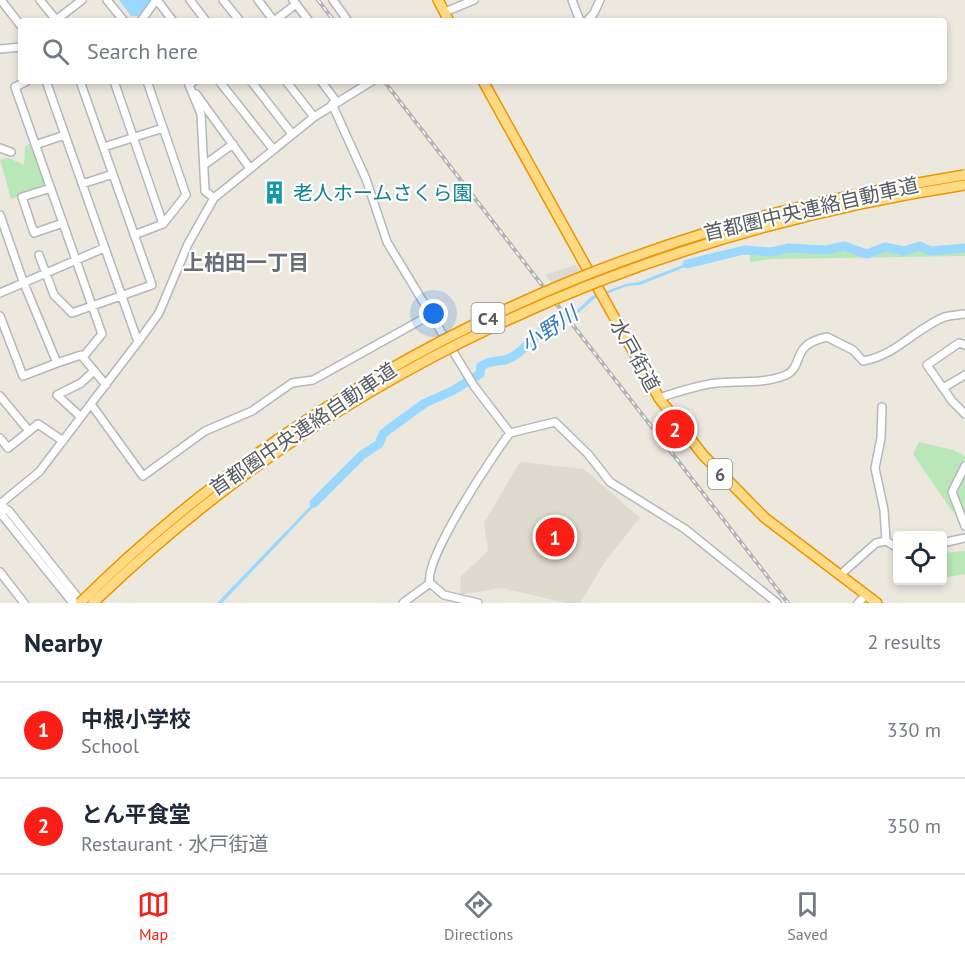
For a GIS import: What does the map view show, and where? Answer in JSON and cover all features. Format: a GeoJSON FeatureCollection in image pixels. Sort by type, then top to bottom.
{"type":"FeatureCollection","features":[{"type":"Feature","properties":{"kind":"highway"},"geometry":{"type":"LineString","coordinates":[[438,0],[447,17]]}},
{"type":"Feature","properties":{"kind":"highway","name":"水戸街道"},"geometry":{"type":"LineString","coordinates":[[485,84],[659,398],[703,455],[731,486],[773,524],[877,603]]}},
{"type":"Feature","properties":{"kind":"highway","name":"首都圏中央連絡自動車道"},"geometry":{"type":"LineString","coordinates":[[81,603],[179,514],[281,438],[389,370],[496,314],[591,274],[714,230],[846,197],[965,175]]}},
{"type":"Feature","properties":{"kind":"highway","name":"首都圏中央連絡自動車道"},"geometry":{"type":"LineString","coordinates":[[93,603],[177,528],[281,449],[345,407],[470,337],[582,287],[690,247],[815,213],[965,185]]}},
{"type":"Feature","properties":{"kind":"street"},"geometry":{"type":"LineString","coordinates":[[40,0],[54,18]]}},
{"type":"Feature","properties":{"kind":"street"},"geometry":{"type":"LineString","coordinates":[[60,18],[82,0]]}},
{"type":"Feature","properties":{"kind":"street"},"geometry":{"type":"LineString","coordinates":[[107,0],[122,18]]}},
{"type":"Feature","properties":{"kind":"street"},"geometry":{"type":"LineString","coordinates":[[144,18],[157,0],[171,18]]}},
{"type":"Feature","properties":{"kind":"street"},"geometry":{"type":"LineString","coordinates":[[190,0],[204,18]]}},
{"type":"Feature","properties":{"kind":"street"},"geometry":{"type":"LineString","coordinates":[[223,0],[238,18]]}},
{"type":"Feature","properties":{"kind":"street"},"geometry":{"type":"LineString","coordinates":[[258,0],[272,18]]}},
{"type":"Feature","properties":{"kind":"street"},"geometry":{"type":"LineString","coordinates":[[333,0],[346,18]]}},
{"type":"Feature","properties":{"kind":"street"},"geometry":{"type":"LineString","coordinates":[[447,17],[474,0]]}},
{"type":"Feature","properties":{"kind":"street"},"geometry":{"type":"LineString","coordinates":[[572,0],[579,18]]}},
{"type":"Feature","properties":{"kind":"street"},"geometry":{"type":"LineString","coordinates":[[590,18],[600,0]]}},
{"type":"Feature","properties":{"kind":"street"},"geometry":{"type":"LineString","coordinates":[[3,2],[18,22]]}},
{"type":"Feature","properties":{"kind":"street"},"geometry":{"type":"LineString","coordinates":[[277,18],[295,2],[307,18]]}},
{"type":"Feature","properties":{"kind":"street"},"geometry":{"type":"LineString","coordinates":[[0,49],[18,47]]}},
{"type":"Feature","properties":{"kind":"street"},"geometry":{"type":"LineString","coordinates":[[21,84],[15,87],[102,334],[83,357]]}},
{"type":"Feature","properties":{"kind":"street"},"geometry":{"type":"LineString","coordinates":[[47,84],[138,342]]}},
{"type":"Feature","properties":{"kind":"street"},"geometry":{"type":"LineString","coordinates":[[39,255],[54,296],[72,313],[152,285],[81,84]]}},
{"type":"Feature","properties":{"kind":"street"},"geometry":{"type":"LineString","coordinates":[[115,84],[163,224]]}},
{"type":"Feature","properties":{"kind":"street"},"geometry":{"type":"LineString","coordinates":[[134,234],[163,224],[186,195],[148,84]]}},
{"type":"Feature","properties":{"kind":"street"},"geometry":{"type":"LineString","coordinates":[[191,84],[249,167]]}},
{"type":"Feature","properties":{"kind":"street"},"geometry":{"type":"LineString","coordinates":[[191,84],[201,114],[205,191],[214,198]]}},
{"type":"Feature","properties":{"kind":"street"},"geometry":{"type":"LineString","coordinates":[[221,84],[273,149]]}},
{"type":"Feature","properties":{"kind":"street"},"geometry":{"type":"LineString","coordinates":[[253,84],[292,134]]}},
{"type":"Feature","properties":{"kind":"street"},"geometry":{"type":"LineString","coordinates":[[288,84],[315,117]]}},
{"type":"Feature","properties":{"kind":"street"},"geometry":{"type":"LineString","coordinates":[[323,84],[334,103],[366,179],[387,242],[474,386],[510,433]]}},
{"type":"Feature","properties":{"kind":"street"},"geometry":{"type":"LineString","coordinates":[[356,84],[359,89]]}},
{"type":"Feature","properties":{"kind":"street"},"geometry":{"type":"LineString","coordinates":[[0,506],[39,472],[159,313],[188,244],[214,198],[292,134],[334,103],[367,84]]}},
{"type":"Feature","properties":{"kind":"street"},"geometry":{"type":"LineString","coordinates":[[104,147],[163,128]]}},
{"type":"Feature","properties":{"kind":"street"},"geometry":{"type":"LineString","coordinates":[[35,145],[65,135]]}},
{"type":"Feature","properties":{"kind":"street"},"geometry":{"type":"LineString","coordinates":[[204,165],[233,144]]}},
{"type":"Feature","properties":{"kind":"street"},"geometry":{"type":"LineString","coordinates":[[0,148],[11,152]]}},
{"type":"Feature","properties":{"kind":"street"},"geometry":{"type":"LineString","coordinates":[[82,184],[113,174]]}},
{"type":"Feature","properties":{"kind":"street"},"geometry":{"type":"LineString","coordinates":[[51,188],[22,197],[34,233],[63,223]]}},
{"type":"Feature","properties":{"kind":"street"},"geometry":{"type":"LineString","coordinates":[[0,215],[22,281],[57,363]]}},
{"type":"Feature","properties":{"kind":"street"},"geometry":{"type":"LineString","coordinates":[[0,293],[22,281],[104,248]]}},
{"type":"Feature","properties":{"kind":"street"},"geometry":{"type":"LineString","coordinates":[[659,398],[700,386],[759,381],[786,375],[792,370],[801,349],[808,342],[826,337],[853,350],[863,361],[878,358],[897,349],[943,317],[965,314]]}},
{"type":"Feature","properties":{"kind":"street"},"geometry":{"type":"LineString","coordinates":[[91,405],[143,476],[205,431],[252,411],[291,383],[313,380],[430,315]]}},
{"type":"Feature","properties":{"kind":"street"},"geometry":{"type":"LineString","coordinates":[[0,316],[2,329],[23,376],[81,355],[106,385]]}},
{"type":"Feature","properties":{"kind":"street"},"geometry":{"type":"LineString","coordinates":[[963,409],[943,388],[927,365],[959,343],[965,345]]}},
{"type":"Feature","properties":{"kind":"street"},"geometry":{"type":"LineString","coordinates":[[81,417],[57,394],[81,383],[94,371]]}},
{"type":"Feature","properties":{"kind":"street"},"geometry":{"type":"LineString","coordinates":[[943,388],[965,375]]}},
{"type":"Feature","properties":{"kind":"street"},"geometry":{"type":"LineString","coordinates":[[0,396],[29,431]]}},
{"type":"Feature","properties":{"kind":"street"},"geometry":{"type":"LineString","coordinates":[[882,407],[881,438],[875,468],[884,510],[886,541]]}},
{"type":"Feature","properties":{"kind":"street"},"geometry":{"type":"LineString","coordinates":[[478,603],[444,595],[430,583],[430,568],[449,528],[510,433],[555,422],[588,454],[610,482],[685,529],[777,603]]}},
{"type":"Feature","properties":{"kind":"street"},"geometry":{"type":"LineString","coordinates":[[0,438],[8,448],[38,424],[63,441]]}},
{"type":"Feature","properties":{"kind":"street"},"geometry":{"type":"LineString","coordinates":[[965,466],[952,492],[965,526]]}},
{"type":"Feature","properties":{"kind":"street"},"geometry":{"type":"LineString","coordinates":[[0,506],[9,511],[81,603]]}},
{"type":"Feature","properties":{"kind":"street"},"geometry":{"type":"LineString","coordinates":[[0,506],[2,515],[73,603]]}},
{"type":"Feature","properties":{"kind":"street"},"geometry":{"type":"LineString","coordinates":[[947,542],[965,538]]}},
{"type":"Feature","properties":{"kind":"street"},"geometry":{"type":"LineString","coordinates":[[840,575],[876,543],[886,541],[893,545]]}},
{"type":"Feature","properties":{"kind":"street"},"geometry":{"type":"LineString","coordinates":[[0,572],[24,603]]}},
{"type":"Feature","properties":{"kind":"street"},"geometry":{"type":"LineString","coordinates":[[403,603],[430,583]]}},
{"type":"Feature","properties":{"kind":"street"},"geometry":{"type":"LineString","coordinates":[[858,603],[866,595]]}},
{"type":"Feature","properties":{"kind":"shaded area"},"geometry":{"type":"Polygon","coordinates":[[[575,265],[582,272],[552,284],[545,275],[575,265]]]}},
{"type":"Feature","properties":{"kind":"shaded area"},"geometry":{"type":"Polygon","coordinates":[[[520,462],[584,469],[640,518],[606,560],[580,603],[567,603],[501,588],[460,595],[461,576],[488,551],[484,523],[520,462]]]}},
{"type":"Feature","properties":{"kind":"green space"},"geometry":{"type":"Polygon","coordinates":[[[34,142],[47,187],[11,199],[0,159],[9,158],[24,165],[25,146],[34,142]]]}},
{"type":"Feature","properties":{"kind":"green space"},"geometry":{"type":"Polygon","coordinates":[[[844,247],[864,255],[879,250],[906,252],[912,248],[932,252],[965,248],[965,256],[772,259],[750,262],[750,254],[825,252],[844,247]]]}},
{"type":"Feature","properties":{"kind":"green space"},"geometry":{"type":"Polygon","coordinates":[[[919,442],[953,450],[965,456],[965,515],[952,511],[913,454],[919,442]]]}},
{"type":"Feature","properties":{"kind":"green space"},"geometry":{"type":"Polygon","coordinates":[[[965,551],[965,574],[947,577],[947,553],[965,551]]]}},
{"type":"Feature","properties":{"kind":"water"},"geometry":{"type":"Polygon","coordinates":[[[119,0],[152,0],[138,16],[131,16],[119,0]]]}},
{"type":"Feature","properties":{"kind":"water"},"geometry":{"type":"Polygon","coordinates":[[[698,259],[698,262],[640,285],[627,286],[594,299],[561,325],[547,328],[538,337],[536,334],[546,325],[559,322],[572,315],[592,296],[639,282],[698,259]]]}},
{"type":"Feature","properties":{"kind":"water"},"geometry":{"type":"Polygon","coordinates":[[[321,495],[323,497],[222,603],[217,603],[321,495]]]}},
{"type":"Feature","properties":{"kind":"waterway","name":"小野川"},"geometry":{"type":"LineString","coordinates":[[687,264],[744,250],[771,252],[789,248],[826,250],[844,246],[867,254],[885,247],[904,251],[920,246],[930,251],[965,248]]}},
{"type":"Feature","properties":{"kind":"waterway","name":"小野川"},"geometry":{"type":"LineString","coordinates":[[314,503],[362,455],[379,444],[383,434],[389,429],[425,403],[452,391],[480,374],[481,366],[516,355],[544,329]]}},
{"type":"Feature","properties":{"kind":"railway"},"geometry":{"type":"LineString","coordinates":[[318,0],[332,18]]}},
{"type":"Feature","properties":{"kind":"railway"},"geometry":{"type":"LineString","coordinates":[[386,84],[788,603]]}},
{"type":"Feature","properties":{"kind":"place","name":"老人ホームさくら園"},"geometry":{"type":"Point","coordinates":[275,193]}},
{"type":"Feature","properties":{"kind":"place","name":"とん平食堂"},"geometry":{"type":"Point","coordinates":[675,429]}},
{"type":"Feature","properties":{"kind":"place","name":"中根小学校"},"geometry":{"type":"Point","coordinates":[555,537]}},
{"type":"Feature","properties":{"kind":"district","name":"上柏田一丁目"},"geometry":{"type":"Point","coordinates":[246,262]}}]}
